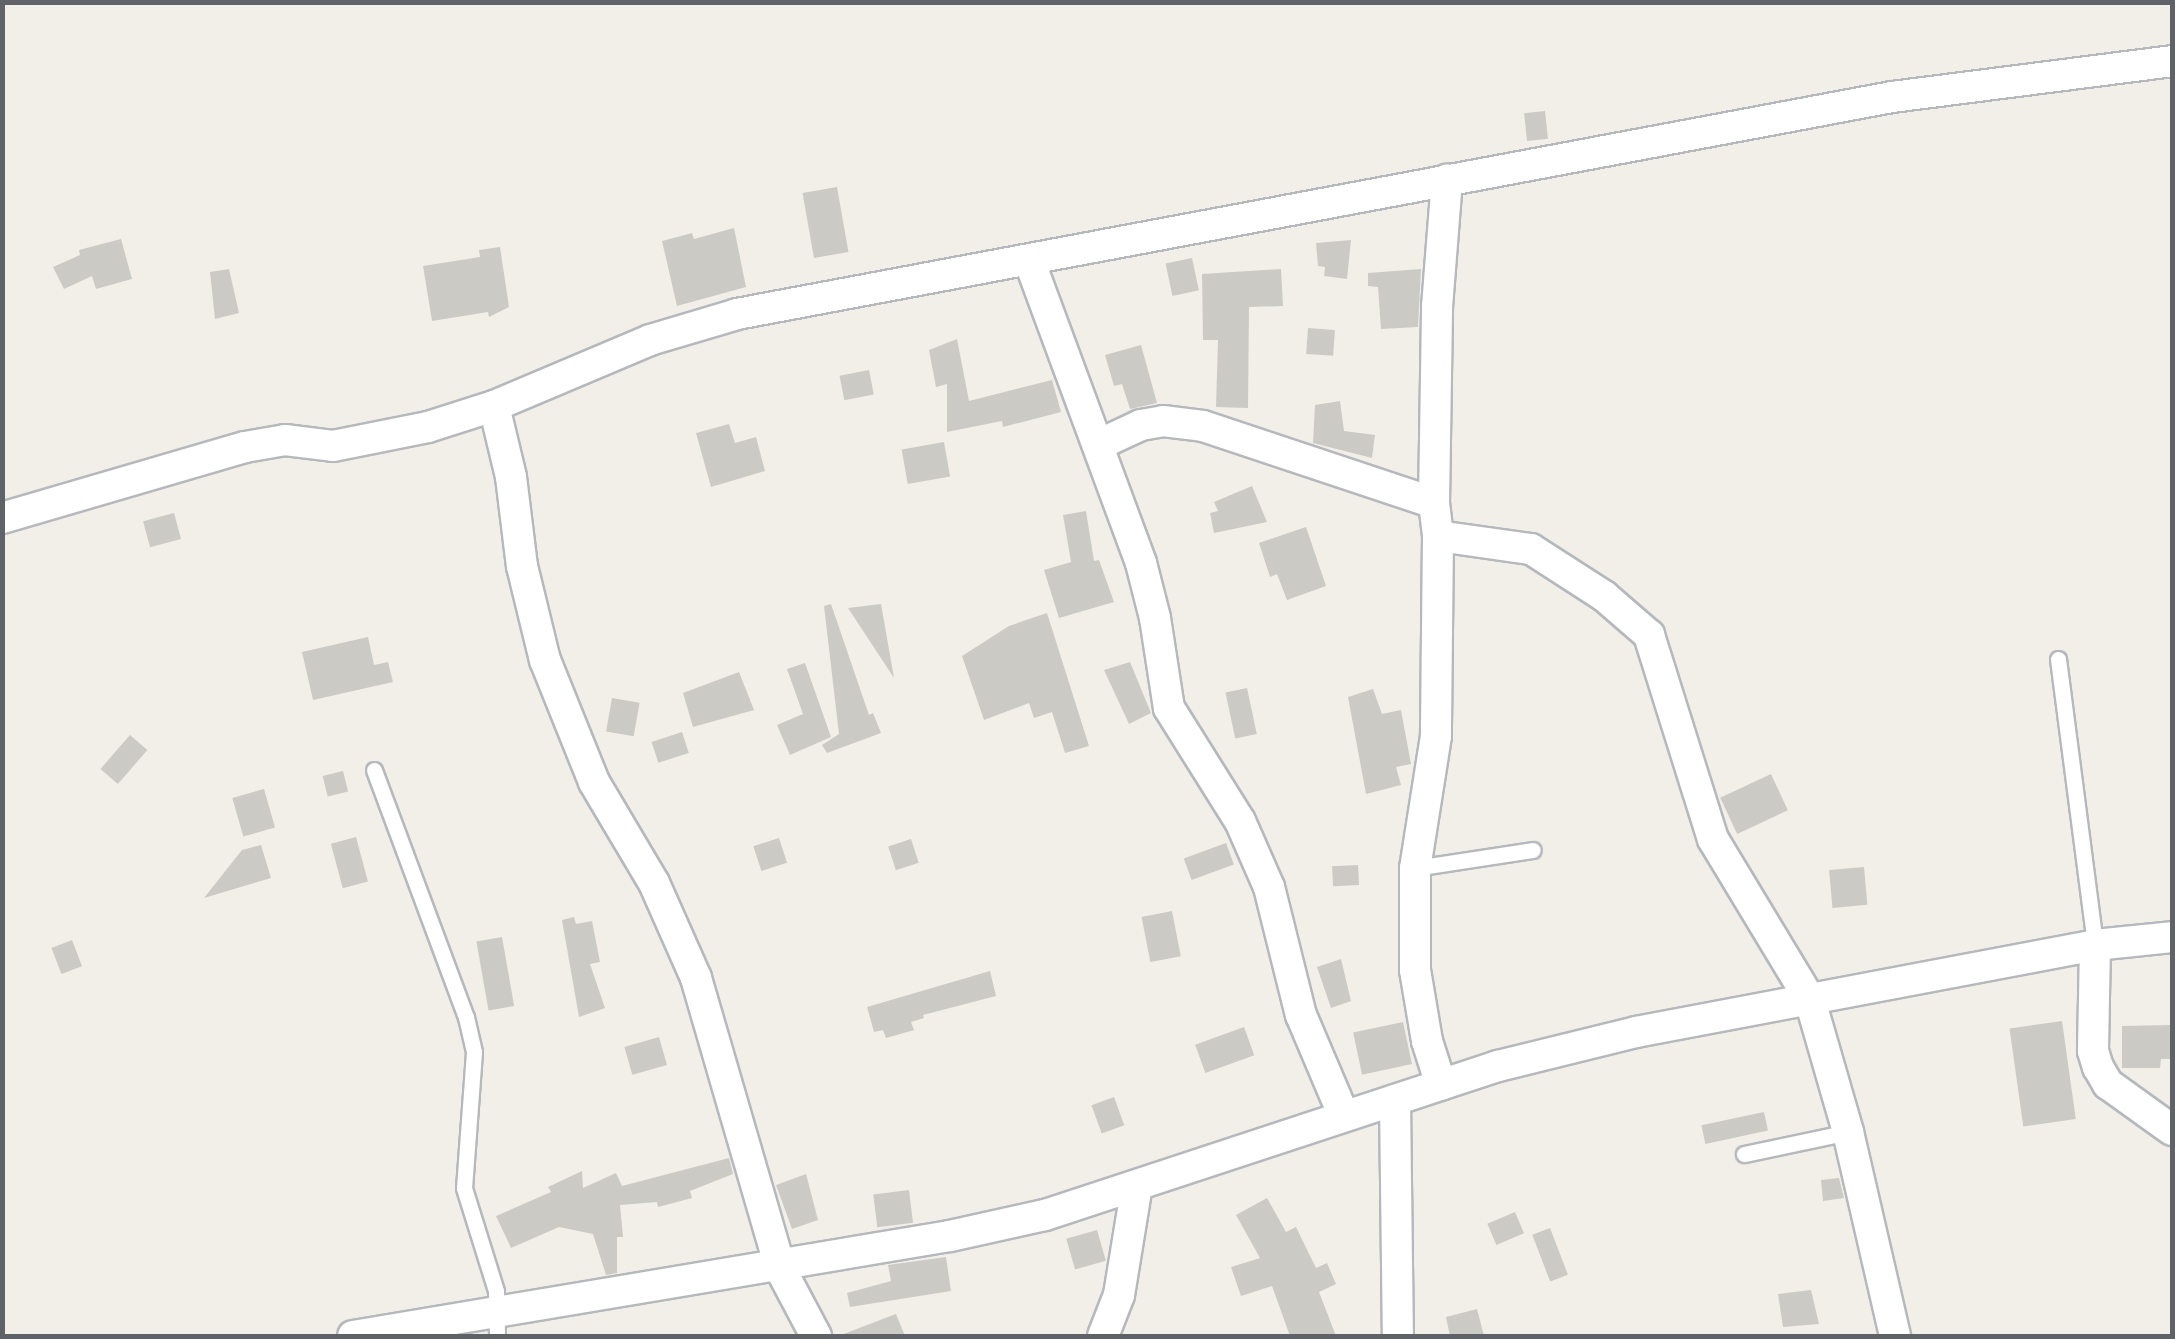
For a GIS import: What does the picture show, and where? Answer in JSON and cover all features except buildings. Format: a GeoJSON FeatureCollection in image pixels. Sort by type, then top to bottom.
{"type":"FeatureCollection","features":[{"type":"Feature","properties":{"kind":"street"},"geometry":{"type":"LineString","coordinates":[[2,518],[245,446],[285,440],[333,446],[376,441],[494,406],[650,340],[737,314],[1892,97],[2172,62]]}},
{"type":"Feature","properties":{"kind":"street"},"geometry":{"type":"LineString","coordinates":[[1441,1085],[1426,1041],[1415,970],[1415,868],[1436,736],[1436,325],[1447,179]]}},
{"type":"Feature","properties":{"kind":"street"},"geometry":{"type":"LineString","coordinates":[[1029,260],[1140,563],[1155,618],[1168,708],[1240,821],[1270,887],[1301,1015],[1342,1114]]}},
{"type":"Feature","properties":{"kind":"street"},"geometry":{"type":"LineString","coordinates":[[494,406],[511,477],[522,566],[545,660],[594,782],[654,883],[696,978],[780,1268],[816,1336]]}},
{"type":"Feature","properties":{"kind":"street"},"geometry":{"type":"LineString","coordinates":[[1098,444],[1141,425],[1163,421],[1202,426],[1434,503]]}},
{"type":"Feature","properties":{"kind":"street"},"geometry":{"type":"LineString","coordinates":[[1438,536],[1532,549],[1638,622],[1656,650],[1713,839],[1810,1000],[1848,1132],[1895,1336]]}},
{"type":"Feature","properties":{"kind":"street"},"geometry":{"type":"LineString","coordinates":[[354,1336],[498,1324],[1026,1219],[1342,1114],[1636,1032],[2095,945],[2172,938]]}},
{"type":"Feature","properties":{"kind":"street"},"geometry":{"type":"LineString","coordinates":[[2095,945],[2093,1051],[2098,1067],[2108,1084],[2172,1130]]}},
{"type":"Feature","properties":{"kind":"street"},"geometry":{"type":"LineString","coordinates":[[1395,1100],[1398,1336]]}},
{"type":"Feature","properties":{"kind":"street"},"geometry":{"type":"LineString","coordinates":[[1104,1336],[1119,1296],[1137,1185]]}},
{"type":"Feature","properties":{"kind":"lane"},"geometry":{"type":"LineString","coordinates":[[2058,659],[2095,945]]}},
{"type":"Feature","properties":{"kind":"lane"},"geometry":{"type":"LineString","coordinates":[[374,770],[470,1035],[475,1073],[464,1188],[496,1291],[498,1324]]}},
{"type":"Feature","properties":{"kind":"lane"},"geometry":{"type":"LineString","coordinates":[[1415,868],[1533,850]]}},
{"type":"Feature","properties":{"kind":"lane"},"geometry":{"type":"LineString","coordinates":[[1744,1154],[1848,1132]]}}]}
